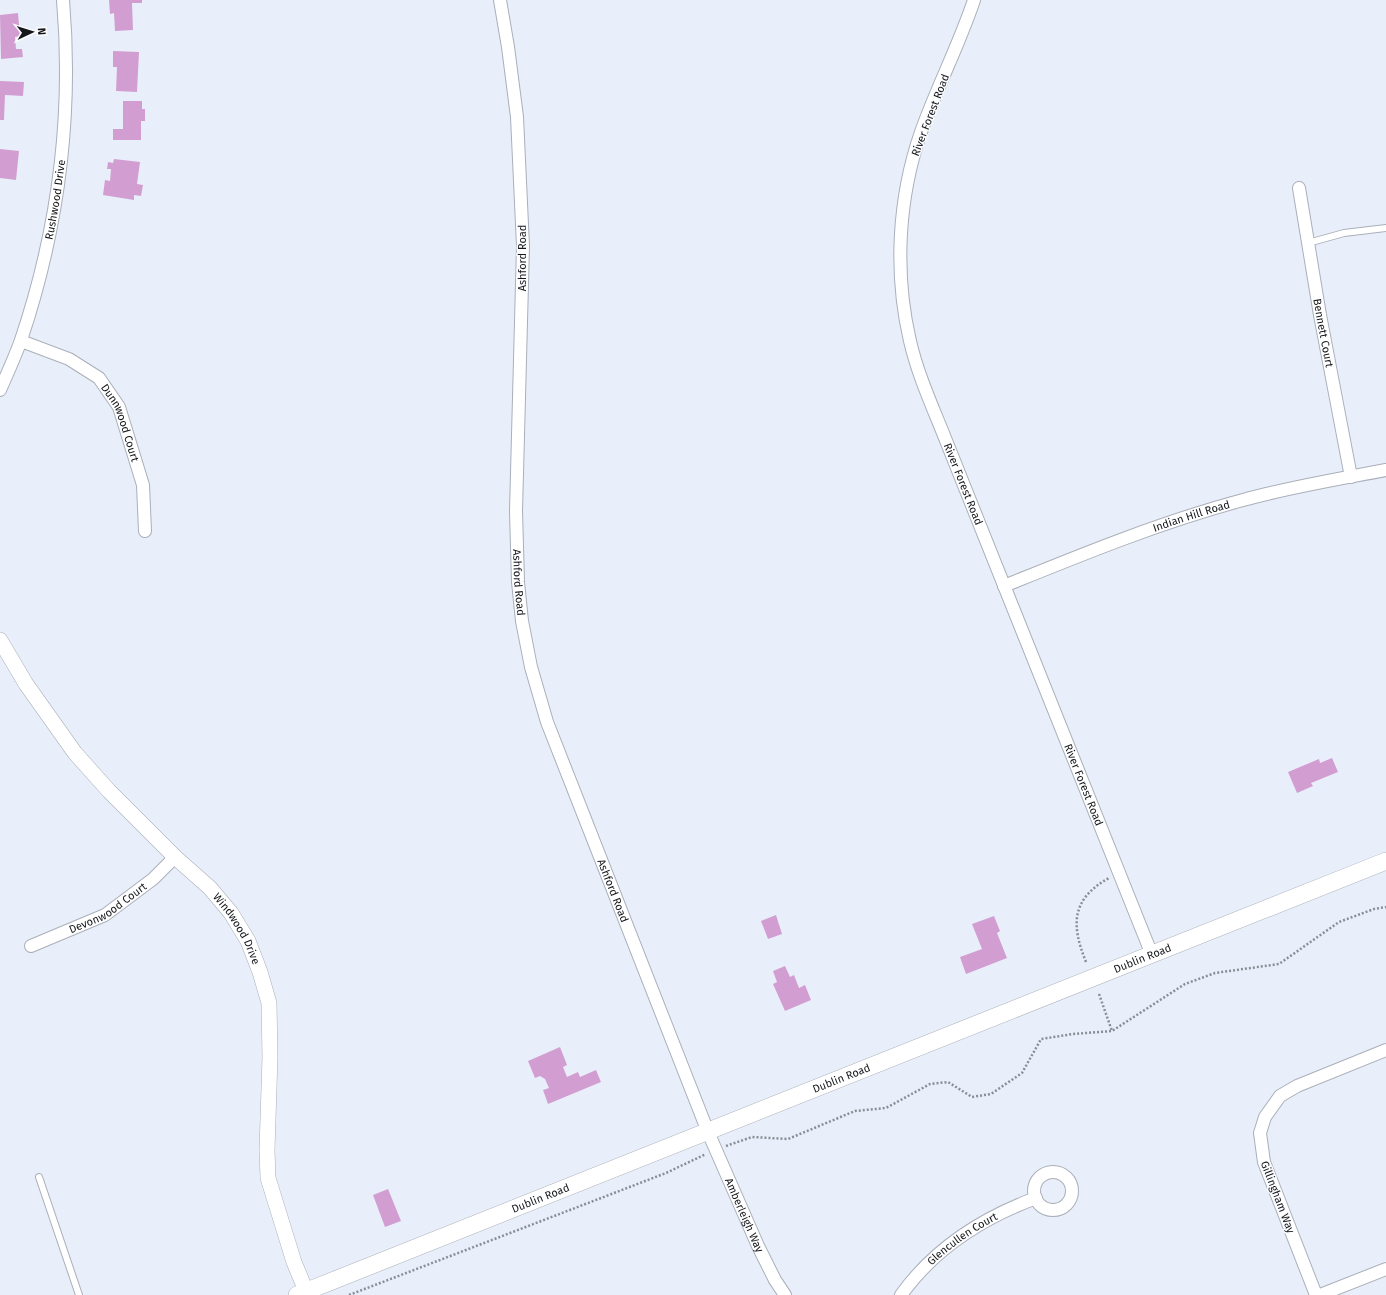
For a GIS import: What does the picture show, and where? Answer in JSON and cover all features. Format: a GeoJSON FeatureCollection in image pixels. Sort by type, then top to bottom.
{"type":"FeatureCollection","features":[{"type":"Feature","properties":{"kind":"main road","name":"Dublin Road"},"geometry":{"type":"LineString","coordinates":[[303,1294],[1386,861]]}},
{"type":"Feature","properties":{"kind":"street","name":"Rushwood Drive"},"geometry":{"type":"LineString","coordinates":[[0,390],[21,341],[48,244],[59,187],[67,87],[63,0]]}},
{"type":"Feature","properties":{"kind":"street","name":"Ashford Road"},"geometry":{"type":"LineString","coordinates":[[500,0],[517,117],[523,246],[516,511],[518,582],[522,620],[531,667],[547,722],[708,1132]]}},
{"type":"Feature","properties":{"kind":"street","name":"River Forest Road"},"geometry":{"type":"LineString","coordinates":[[974,0],[959,42],[921,132],[911,166],[903,212],[901,272],[910,341],[919,372],[1152,955]]}},
{"type":"Feature","properties":{"kind":"street","name":"Bennett Court"},"geometry":{"type":"LineString","coordinates":[[1299,188],[1350,477]]}},
{"type":"Feature","properties":{"kind":"street","name":"Dunnwood Court"},"geometry":{"type":"LineString","coordinates":[[21,341],[69,359],[99,378],[119,407],[143,485],[145,531]]}},
{"type":"Feature","properties":{"kind":"street","name":"Indian Hill Road"},"geometry":{"type":"LineString","coordinates":[[1004,586],[1122,538],[1172,521],[1243,500],[1386,470]]}},
{"type":"Feature","properties":{"kind":"street","name":"Windwood Drive"},"geometry":{"type":"LineString","coordinates":[[0,640],[26,684],[75,753],[109,791],[175,857],[210,888],[231,913],[248,941],[260,972],[269,1003],[270,1057],[267,1150],[268,1178],[303,1294]]}},
{"type":"Feature","properties":{"kind":"street","name":"Devonwood Court"},"geometry":{"type":"LineString","coordinates":[[31,946],[105,915],[153,879],[175,857]]}},
{"type":"Feature","properties":{"kind":"street","name":"Gillingham Way"},"geometry":{"type":"LineString","coordinates":[[1316,1295],[1264,1162],[1260,1133],[1264,1117],[1280,1096],[1297,1086],[1386,1050]]}},
{"type":"Feature","properties":{"kind":"street","name":"Amberleigh Way"},"geometry":{"type":"LineString","coordinates":[[708,1132],[758,1246],[775,1280],[785,1295]]}},
{"type":"Feature","properties":{"kind":"street","name":"Glencullen Court"},"geometry":{"type":"LineString","coordinates":[[900,1295],[937,1254],[970,1230],[1012,1207],[1036,1198]]}},
{"type":"Feature","properties":{"kind":"street"},"geometry":{"type":"LineString","coordinates":[[1320,1295],[1386,1269]]}},
{"type":"Feature","properties":{"kind":"lane"},"geometry":{"type":"LineString","coordinates":[[1308,243],[1344,233],[1386,228]]}},
{"type":"Feature","properties":{"kind":"lane"},"geometry":{"type":"LineString","coordinates":[[38,1177],[78,1295]]}},
{"type":"Feature","properties":{"kind":"path"},"geometry":{"type":"LineString","coordinates":[[1086,962],[1078,942],[1076,930],[1076,919],[1080,906],[1086,895],[1094,886],[1118,873]]}},
{"type":"Feature","properties":{"kind":"path"},"geometry":{"type":"LineString","coordinates":[[349,1295],[666,1173],[716,1150],[752,1137],[788,1139],[855,1111],[886,1108],[930,1084],[948,1082],[972,1097],[991,1094],[1022,1072],[1041,1039],[1072,1034],[1112,1031],[1184,984],[1215,973],[1279,964],[1339,922],[1374,909],[1386,907]]}},
{"type":"Feature","properties":{"kind":"path"},"geometry":{"type":"LineString","coordinates":[[1099,994],[1112,1031]]}},
{"type":"Feature","properties":{"kind":"building"},"geometry":{"type":"Polygon","coordinates":[[[109,0],[142,0],[142,3],[132,3],[133,30],[115,31],[114,13],[110,14],[109,0]]]}},
{"type":"Feature","properties":{"kind":"building"},"geometry":{"type":"Polygon","coordinates":[[[18,13],[20,36],[15,37],[16,49],[22,49],[23,57],[1,59],[0,15],[18,13]]]}},
{"type":"Feature","properties":{"kind":"building"},"geometry":{"type":"Polygon","coordinates":[[[113,51],[139,52],[137,92],[116,91],[117,67],[113,67],[113,51]]]}},
{"type":"Feature","properties":{"kind":"building"},"geometry":{"type":"Polygon","coordinates":[[[0,81],[24,82],[23,96],[5,95],[4,120],[0,120],[0,81]]]}},
{"type":"Feature","properties":{"kind":"building"},"geometry":{"type":"Polygon","coordinates":[[[123,101],[142,101],[142,109],[145,109],[145,121],[141,121],[141,140],[113,140],[113,129],[123,129],[123,101]]]}},
{"type":"Feature","properties":{"kind":"building"},"geometry":{"type":"Polygon","coordinates":[[[0,149],[19,151],[16,180],[0,178],[0,149]]]}},
{"type":"Feature","properties":{"kind":"building"},"geometry":{"type":"Polygon","coordinates":[[[114,159],[140,162],[137,184],[143,185],[141,196],[134,195],[134,200],[103,195],[105,180],[110,181],[111,169],[107,169],[108,162],[113,163],[114,159]]]}},
{"type":"Feature","properties":{"kind":"building"},"geometry":{"type":"Polygon","coordinates":[[[1332,758],[1338,772],[1311,783],[1313,786],[1297,793],[1288,772],[1319,759],[1320,763],[1332,758]]]}},
{"type":"Feature","properties":{"kind":"building"},"geometry":{"type":"Polygon","coordinates":[[[776,915],[782,934],[768,939],[761,921],[776,915]]]}},
{"type":"Feature","properties":{"kind":"building"},"geometry":{"type":"Polygon","coordinates":[[[994,916],[1000,931],[997,933],[1007,958],[966,974],[960,957],[982,949],[972,924],[994,916]]]}},
{"type":"Feature","properties":{"kind":"building"},"geometry":{"type":"Polygon","coordinates":[[[785,966],[790,977],[794,975],[799,988],[805,985],[811,1000],[785,1011],[773,984],[777,982],[773,971],[785,966]]]}},
{"type":"Feature","properties":{"kind":"building"},"geometry":{"type":"Polygon","coordinates":[[[560,1047],[567,1065],[563,1067],[567,1077],[578,1072],[580,1077],[596,1070],[601,1082],[548,1104],[543,1090],[549,1088],[545,1079],[540,1076],[535,1078],[528,1061],[560,1047]]]}},
{"type":"Feature","properties":{"kind":"building"},"geometry":{"type":"Polygon","coordinates":[[[388,1189],[401,1221],[385,1227],[373,1195],[388,1189]]]}}]}
